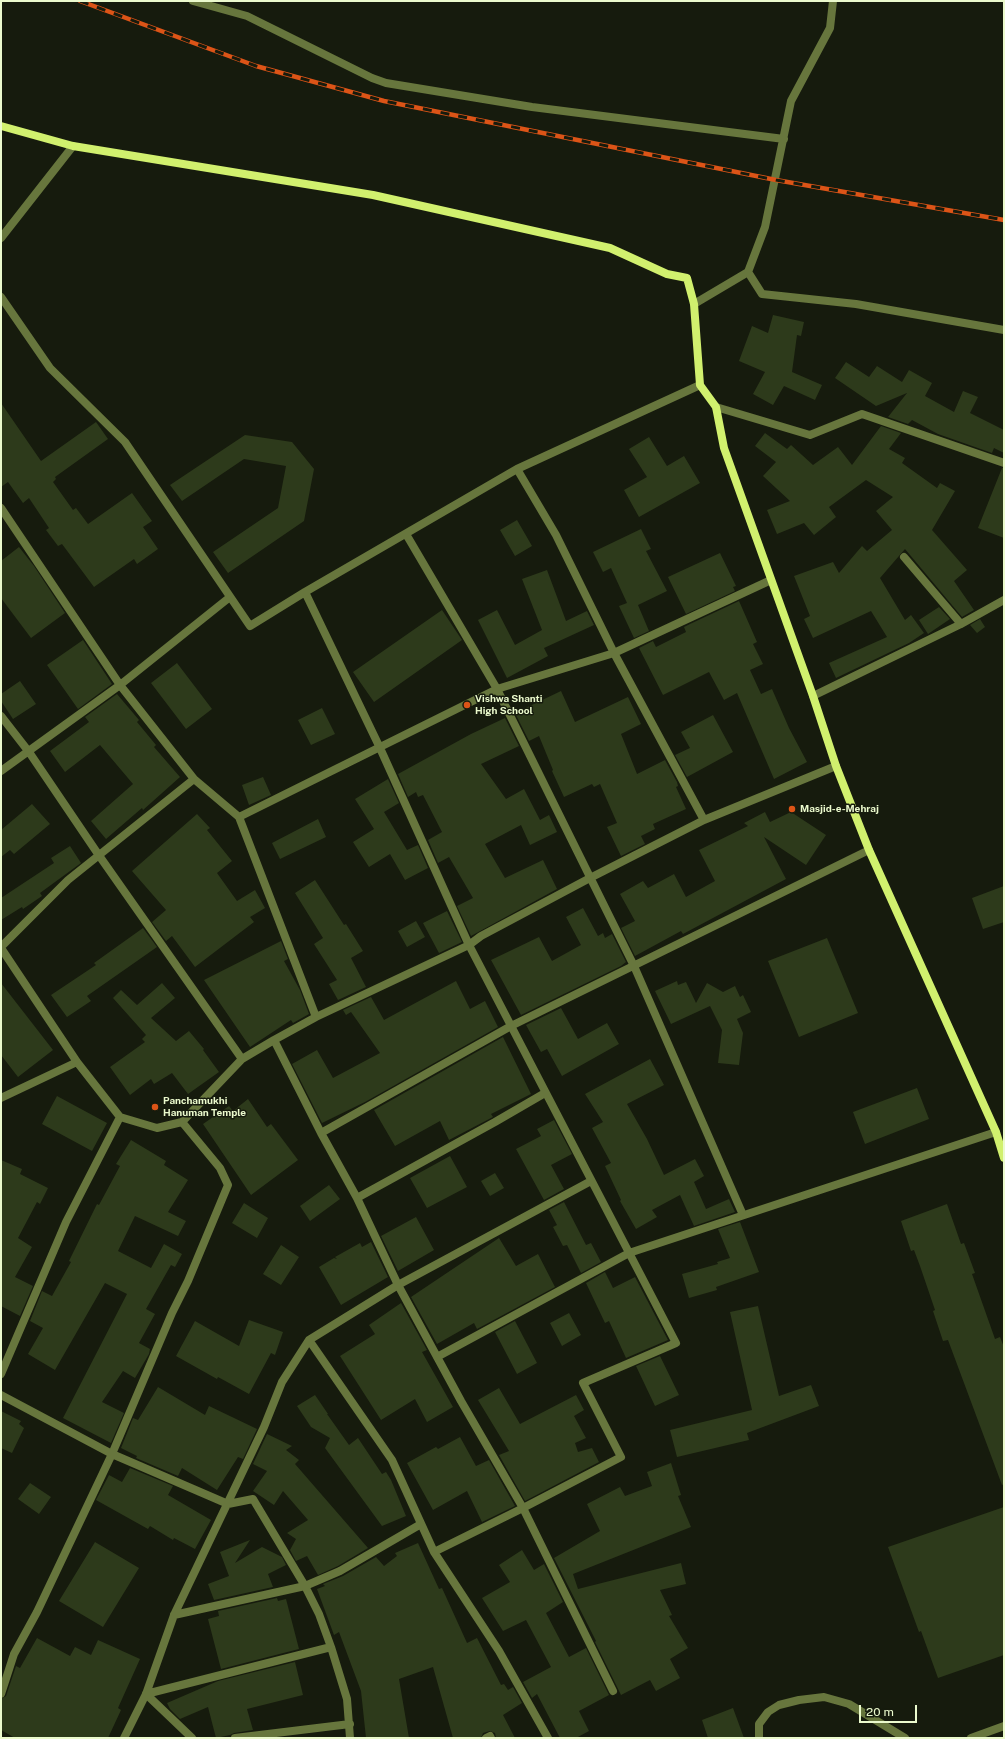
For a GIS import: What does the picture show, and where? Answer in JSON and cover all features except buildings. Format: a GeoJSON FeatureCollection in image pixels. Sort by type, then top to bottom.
{"type":"FeatureCollection","features":[{"type":"Feature","properties":{"kind":"main road"},"geometry":{"type":"LineString","coordinates":[[1,126],[73,146],[373,195],[610,248],[667,274],[687,278],[694,304],[700,385],[716,407],[724,448],[813,696],[836,766],[868,850],[996,1132],[1004,1158]]}},
{"type":"Feature","properties":{"kind":"street"},"geometry":{"type":"LineString","coordinates":[[193,1],[247,16],[372,78],[386,83],[532,107],[784,139]]}},
{"type":"Feature","properties":{"kind":"street"},"geometry":{"type":"LineString","coordinates":[[694,304],[748,272],[765,227],[791,102],[830,28],[833,1]]}},
{"type":"Feature","properties":{"kind":"street"},"geometry":{"type":"LineString","coordinates":[[1,238],[73,146]]}},
{"type":"Feature","properties":{"kind":"street"},"geometry":{"type":"LineString","coordinates":[[748,272],[762,294],[856,304],[1004,330]]}},
{"type":"Feature","properties":{"kind":"street"},"geometry":{"type":"LineString","coordinates":[[1,297],[50,368],[125,442],[250,626],[305,592],[518,470],[700,385]]}},
{"type":"Feature","properties":{"kind":"street"},"geometry":{"type":"LineString","coordinates":[[716,407],[810,435],[862,414],[1004,463]]}},
{"type":"Feature","properties":{"kind":"street"},"geometry":{"type":"LineString","coordinates":[[518,470],[556,535],[614,653],[704,820]]}},
{"type":"Feature","properties":{"kind":"street"},"geometry":{"type":"LineString","coordinates":[[1,508],[120,685],[194,779],[239,817],[316,1017]]}},
{"type":"Feature","properties":{"kind":"street"},"geometry":{"type":"LineString","coordinates":[[406,534],[497,689],[634,966],[743,1215]]}},
{"type":"Feature","properties":{"kind":"street"},"geometry":{"type":"LineString","coordinates":[[904,557],[960,624]]}},
{"type":"Feature","properties":{"kind":"street"},"geometry":{"type":"LineString","coordinates":[[239,817],[497,689],[614,653],[771,580]]}},
{"type":"Feature","properties":{"kind":"street"},"geometry":{"type":"LineString","coordinates":[[305,592],[380,748],[469,945],[676,1343],[583,1383],[621,1457],[434,1552]]}},
{"type":"Feature","properties":{"kind":"street"},"geometry":{"type":"LineString","coordinates":[[1,771],[120,685],[230,597]]}},
{"type":"Feature","properties":{"kind":"street"},"geometry":{"type":"LineString","coordinates":[[813,696],[960,624],[1004,600]]}},
{"type":"Feature","properties":{"kind":"street"},"geometry":{"type":"LineString","coordinates":[[1,716],[29,752],[98,854],[242,1059]]}},
{"type":"Feature","properties":{"kind":"street"},"geometry":{"type":"LineString","coordinates":[[194,779],[98,854],[68,880],[1,948],[77,1062],[120,1117],[157,1128],[182,1122],[242,1059],[316,1017],[469,945],[481,936],[590,878],[704,820],[836,766]]}},
{"type":"Feature","properties":{"kind":"street"},"geometry":{"type":"LineString","coordinates":[[321,1133],[511,1026],[868,850]]}},
{"type":"Feature","properties":{"kind":"street"},"geometry":{"type":"LineString","coordinates":[[274,1040],[321,1133],[357,1198],[398,1285],[523,1508],[613,1690]]}},
{"type":"Feature","properties":{"kind":"street"},"geometry":{"type":"LineString","coordinates":[[1,1098],[77,1062]]}},
{"type":"Feature","properties":{"kind":"street"},"geometry":{"type":"LineString","coordinates":[[357,1198],[545,1093]]}},
{"type":"Feature","properties":{"kind":"street"},"geometry":{"type":"LineString","coordinates":[[1,1374],[66,1222],[120,1117]]}},
{"type":"Feature","properties":{"kind":"street"},"geometry":{"type":"LineString","coordinates":[[1,1694],[14,1654],[37,1612],[112,1454],[172,1313],[188,1281],[228,1185],[220,1168],[182,1122]]}},
{"type":"Feature","properties":{"kind":"street"},"geometry":{"type":"LineString","coordinates":[[437,1357],[629,1253],[996,1132]]}},
{"type":"Feature","properties":{"kind":"street"},"geometry":{"type":"LineString","coordinates":[[124,1738],[146,1694],[174,1615],[264,1427],[282,1382],[309,1340],[398,1285],[591,1181]]}},
{"type":"Feature","properties":{"kind":"street"},"geometry":{"type":"LineString","coordinates":[[309,1340],[325,1361],[392,1460],[434,1552],[499,1651],[548,1738]]}},
{"type":"Feature","properties":{"kind":"street"},"geometry":{"type":"LineString","coordinates":[[1,1395],[112,1454],[228,1504],[253,1499],[305,1586],[319,1614],[348,1699],[350,1738]]}},
{"type":"Feature","properties":{"kind":"street"},"geometry":{"type":"LineString","coordinates":[[174,1615],[305,1586],[340,1572],[421,1524]]}},
{"type":"Feature","properties":{"kind":"street"},"geometry":{"type":"LineString","coordinates":[[146,1694],[331,1647]]}},
{"type":"Feature","properties":{"kind":"street"},"geometry":{"type":"LineString","coordinates":[[146,1694],[192,1738]]}},
{"type":"Feature","properties":{"kind":"street"},"geometry":{"type":"LineString","coordinates":[[759,1738],[759,1724],[768,1712],[779,1705],[799,1700],[824,1697],[836,1699],[849,1704],[905,1738]]}},
{"type":"Feature","properties":{"kind":"street"},"geometry":{"type":"LineString","coordinates":[[235,1738],[350,1724]]}},
{"type":"Feature","properties":{"kind":"street"},"geometry":{"type":"LineString","coordinates":[[971,1738],[1004,1726]]}},
{"type":"Feature","properties":{"kind":"street"},"geometry":{"type":"LineString","coordinates":[[486,1738],[490,1736],[491,1738]]}},
{"type":"Feature","properties":{"kind":"railway"},"geometry":{"type":"LineString","coordinates":[[80,1],[256,66],[384,101],[776,180],[1004,220]]}},
{"type":"Feature","properties":{"kind":"place","name":"Vishwa Shanti High School"},"geometry":{"type":"Point","coordinates":[467,705]}},
{"type":"Feature","properties":{"kind":"place","name":"Masjid-e-Mehraj"},"geometry":{"type":"Point","coordinates":[792,809]}},
{"type":"Feature","properties":{"kind":"place","name":"Panchamukhi Hanuman Temple"},"geometry":{"type":"Point","coordinates":[155,1107]}}]}
